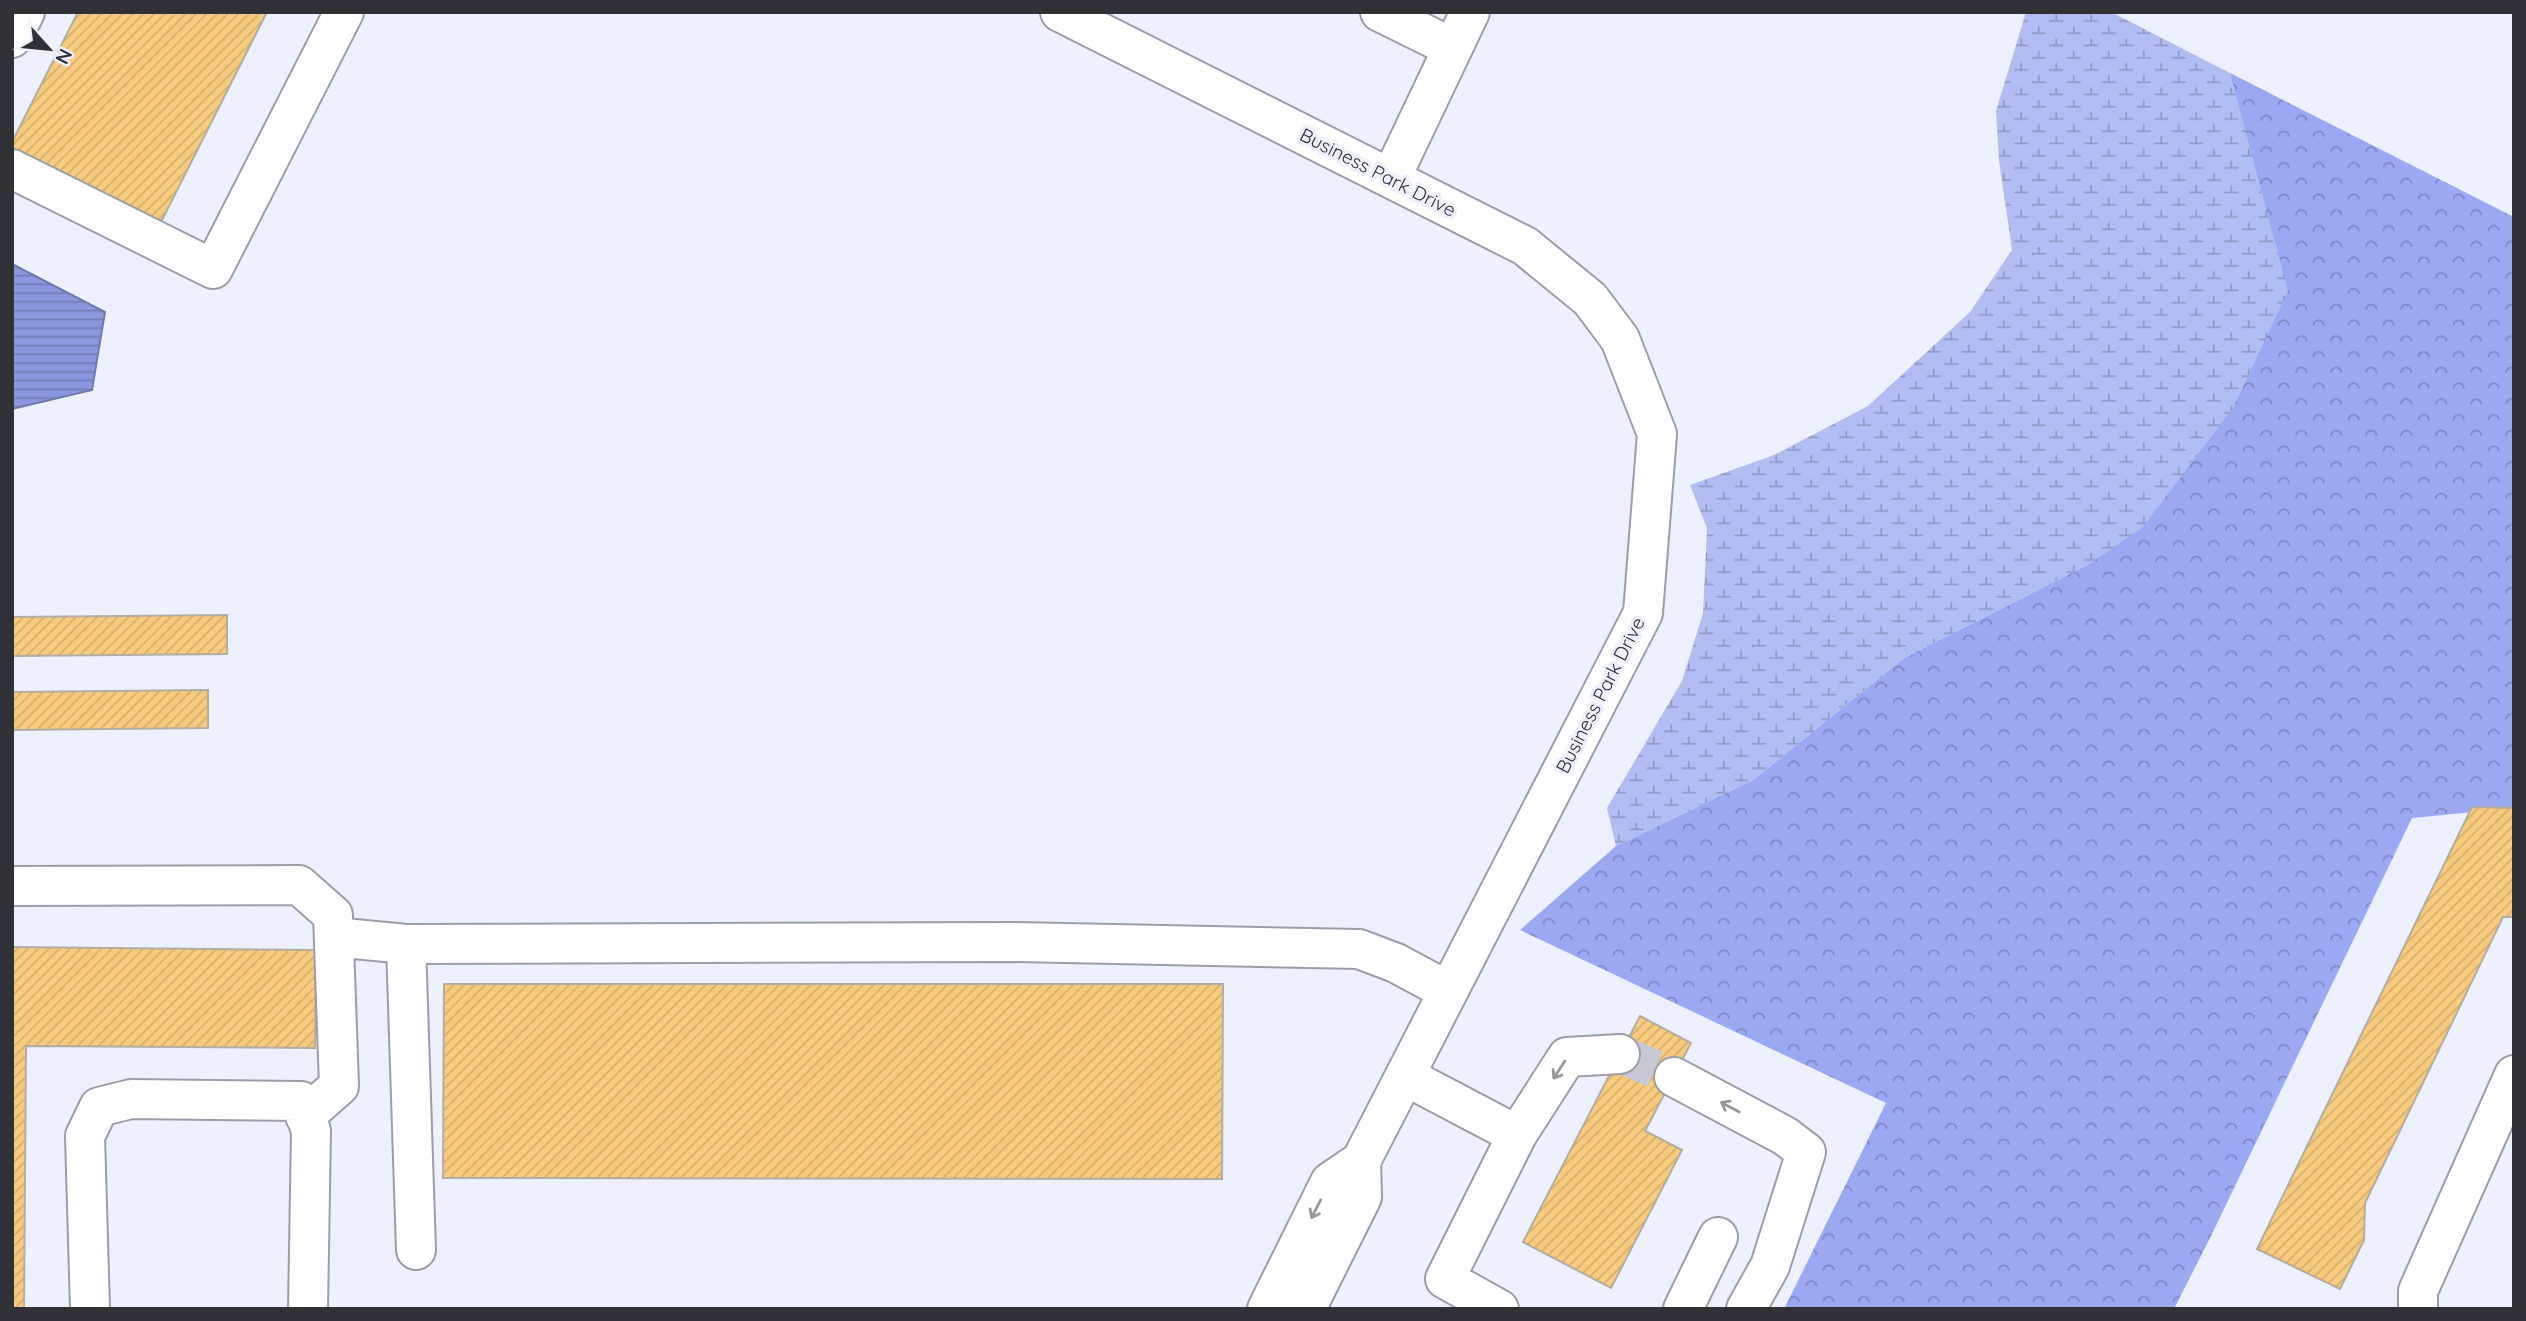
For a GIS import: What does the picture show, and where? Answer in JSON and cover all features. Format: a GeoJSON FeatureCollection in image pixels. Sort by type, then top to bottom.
{"type":"FeatureCollection","features":[{"type":"Feature","properties":{"kind":"street"},"geometry":{"type":"LineString","coordinates":[[12,38],[25,12]]}},
{"type":"Feature","properties":{"kind":"street"},"geometry":{"type":"LineString","coordinates":[[12,169],[213,269],[344,12]]}},
{"type":"Feature","properties":{"kind":"street","name":"Business Park Drive"},"geometry":{"type":"LineString","coordinates":[[1060,12],[1103,22],[1391,178],[1525,246],[1590,299],[1620,340],[1657,434],[1643,613],[1361,1161],[1362,1197],[1305,1284],[1267,1309]]}},
{"type":"Feature","properties":{"kind":"street"},"geometry":{"type":"LineString","coordinates":[[1380,12],[1452,48]]}},
{"type":"Feature","properties":{"kind":"street"},"geometry":{"type":"LineString","coordinates":[[1391,178],[1470,12]]}},
{"type":"Feature","properties":{"kind":"street"},"geometry":{"type":"LineString","coordinates":[[12,886],[299,884],[333,915],[339,1086],[305,1116]]}},
{"type":"Feature","properties":{"kind":"street"},"geometry":{"type":"LineString","coordinates":[[334,937],[406,944],[1012,942],[1359,949],[1396,962],[1448,991]]}},
{"type":"Feature","properties":{"kind":"street"},"geometry":{"type":"LineString","coordinates":[[406,944],[416,1250]]}},
{"type":"Feature","properties":{"kind":"street"},"geometry":{"type":"LineString","coordinates":[[1499,1309],[1445,1279],[1517,1135],[1567,1057],[1620,1054]]}},
{"type":"Feature","properties":{"kind":"street"},"geometry":{"type":"LineString","coordinates":[[1405,1076],[1517,1135]]}},
{"type":"Feature","properties":{"kind":"street"},"geometry":{"type":"LineString","coordinates":[[2418,1309],[2418,1290],[2514,1076]]}},
{"type":"Feature","properties":{"kind":"street"},"geometry":{"type":"LineString","coordinates":[[1674,1077],[1785,1136],[1806,1152],[1770,1266],[1746,1309]]}},
{"type":"Feature","properties":{"kind":"street"},"geometry":{"type":"LineString","coordinates":[[90,1309],[85,1136],[99,1107],[131,1099],[301,1101],[311,1131],[308,1309]]}},
{"type":"Feature","properties":{"kind":"street"},"geometry":{"type":"LineString","coordinates":[[1683,1309],[1718,1237]]}},
{"type":"Feature","properties":{"kind":"green space"},"geometry":{"type":"Polygon","coordinates":[[[2026,12],[2111,12],[2230,73],[2288,291],[2233,408],[2142,528],[2089,564],[1904,658],[1753,780],[1616,846],[1607,808],[1682,681],[1703,613],[1707,528],[1690,485],[1774,455],[1868,406],[1970,312],[2012,250],[1999,161],[1996,111],[2026,12]]]}},
{"type":"Feature","properties":{"kind":"green space"},"geometry":{"type":"Polygon","coordinates":[[[2230,73],[2514,217],[2514,808],[2412,818],[2174,1309],[1784,1309],[1886,1103],[1520,930],[1616,846],[1753,780],[1904,658],[2089,564],[2142,527],[2230,73]]]}},
{"type":"Feature","properties":{"kind":"shaded area"},"geometry":{"type":"Polygon","coordinates":[[[12,264],[105,312],[92,390],[12,409],[12,264]]]}},
{"type":"Feature","properties":{"kind":"building"},"geometry":{"type":"Polygon","coordinates":[[[78,12],[267,12],[155,234],[12,162],[12,142],[78,12]]]}},
{"type":"Feature","properties":{"kind":"building"},"geometry":{"type":"Polygon","coordinates":[[[227,615],[227,654],[12,656],[12,617],[227,615]]]}},
{"type":"Feature","properties":{"kind":"building"},"geometry":{"type":"Polygon","coordinates":[[[208,690],[208,728],[12,730],[12,692],[208,690]]]}},
{"type":"Feature","properties":{"kind":"building"},"geometry":{"type":"Polygon","coordinates":[[[2472,807],[2514,808],[2514,917],[2503,917],[2365,1203],[2364,1240],[2340,1289],[2257,1249],[2472,807]]]}},
{"type":"Feature","properties":{"kind":"building"},"geometry":{"type":"Polygon","coordinates":[[[12,947],[316,950],[315,1048],[26,1046],[24,1309],[12,1309],[12,947]]]}},
{"type":"Feature","properties":{"kind":"building"},"geometry":{"type":"Polygon","coordinates":[[[444,984],[1223,984],[1222,1179],[443,1178],[444,984]]]}},
{"type":"Feature","properties":{"kind":"building"},"geometry":{"type":"Polygon","coordinates":[[[1640,1016],[1691,1043],[1645,1131],[1682,1150],[1611,1288],[1523,1242],[1640,1016]]]}},
{"type":"Feature","properties":{"kind":"tunnel"},"geometry":{"type":"LineString","coordinates":[[1620,1054],[1674,1077]]}}]}
